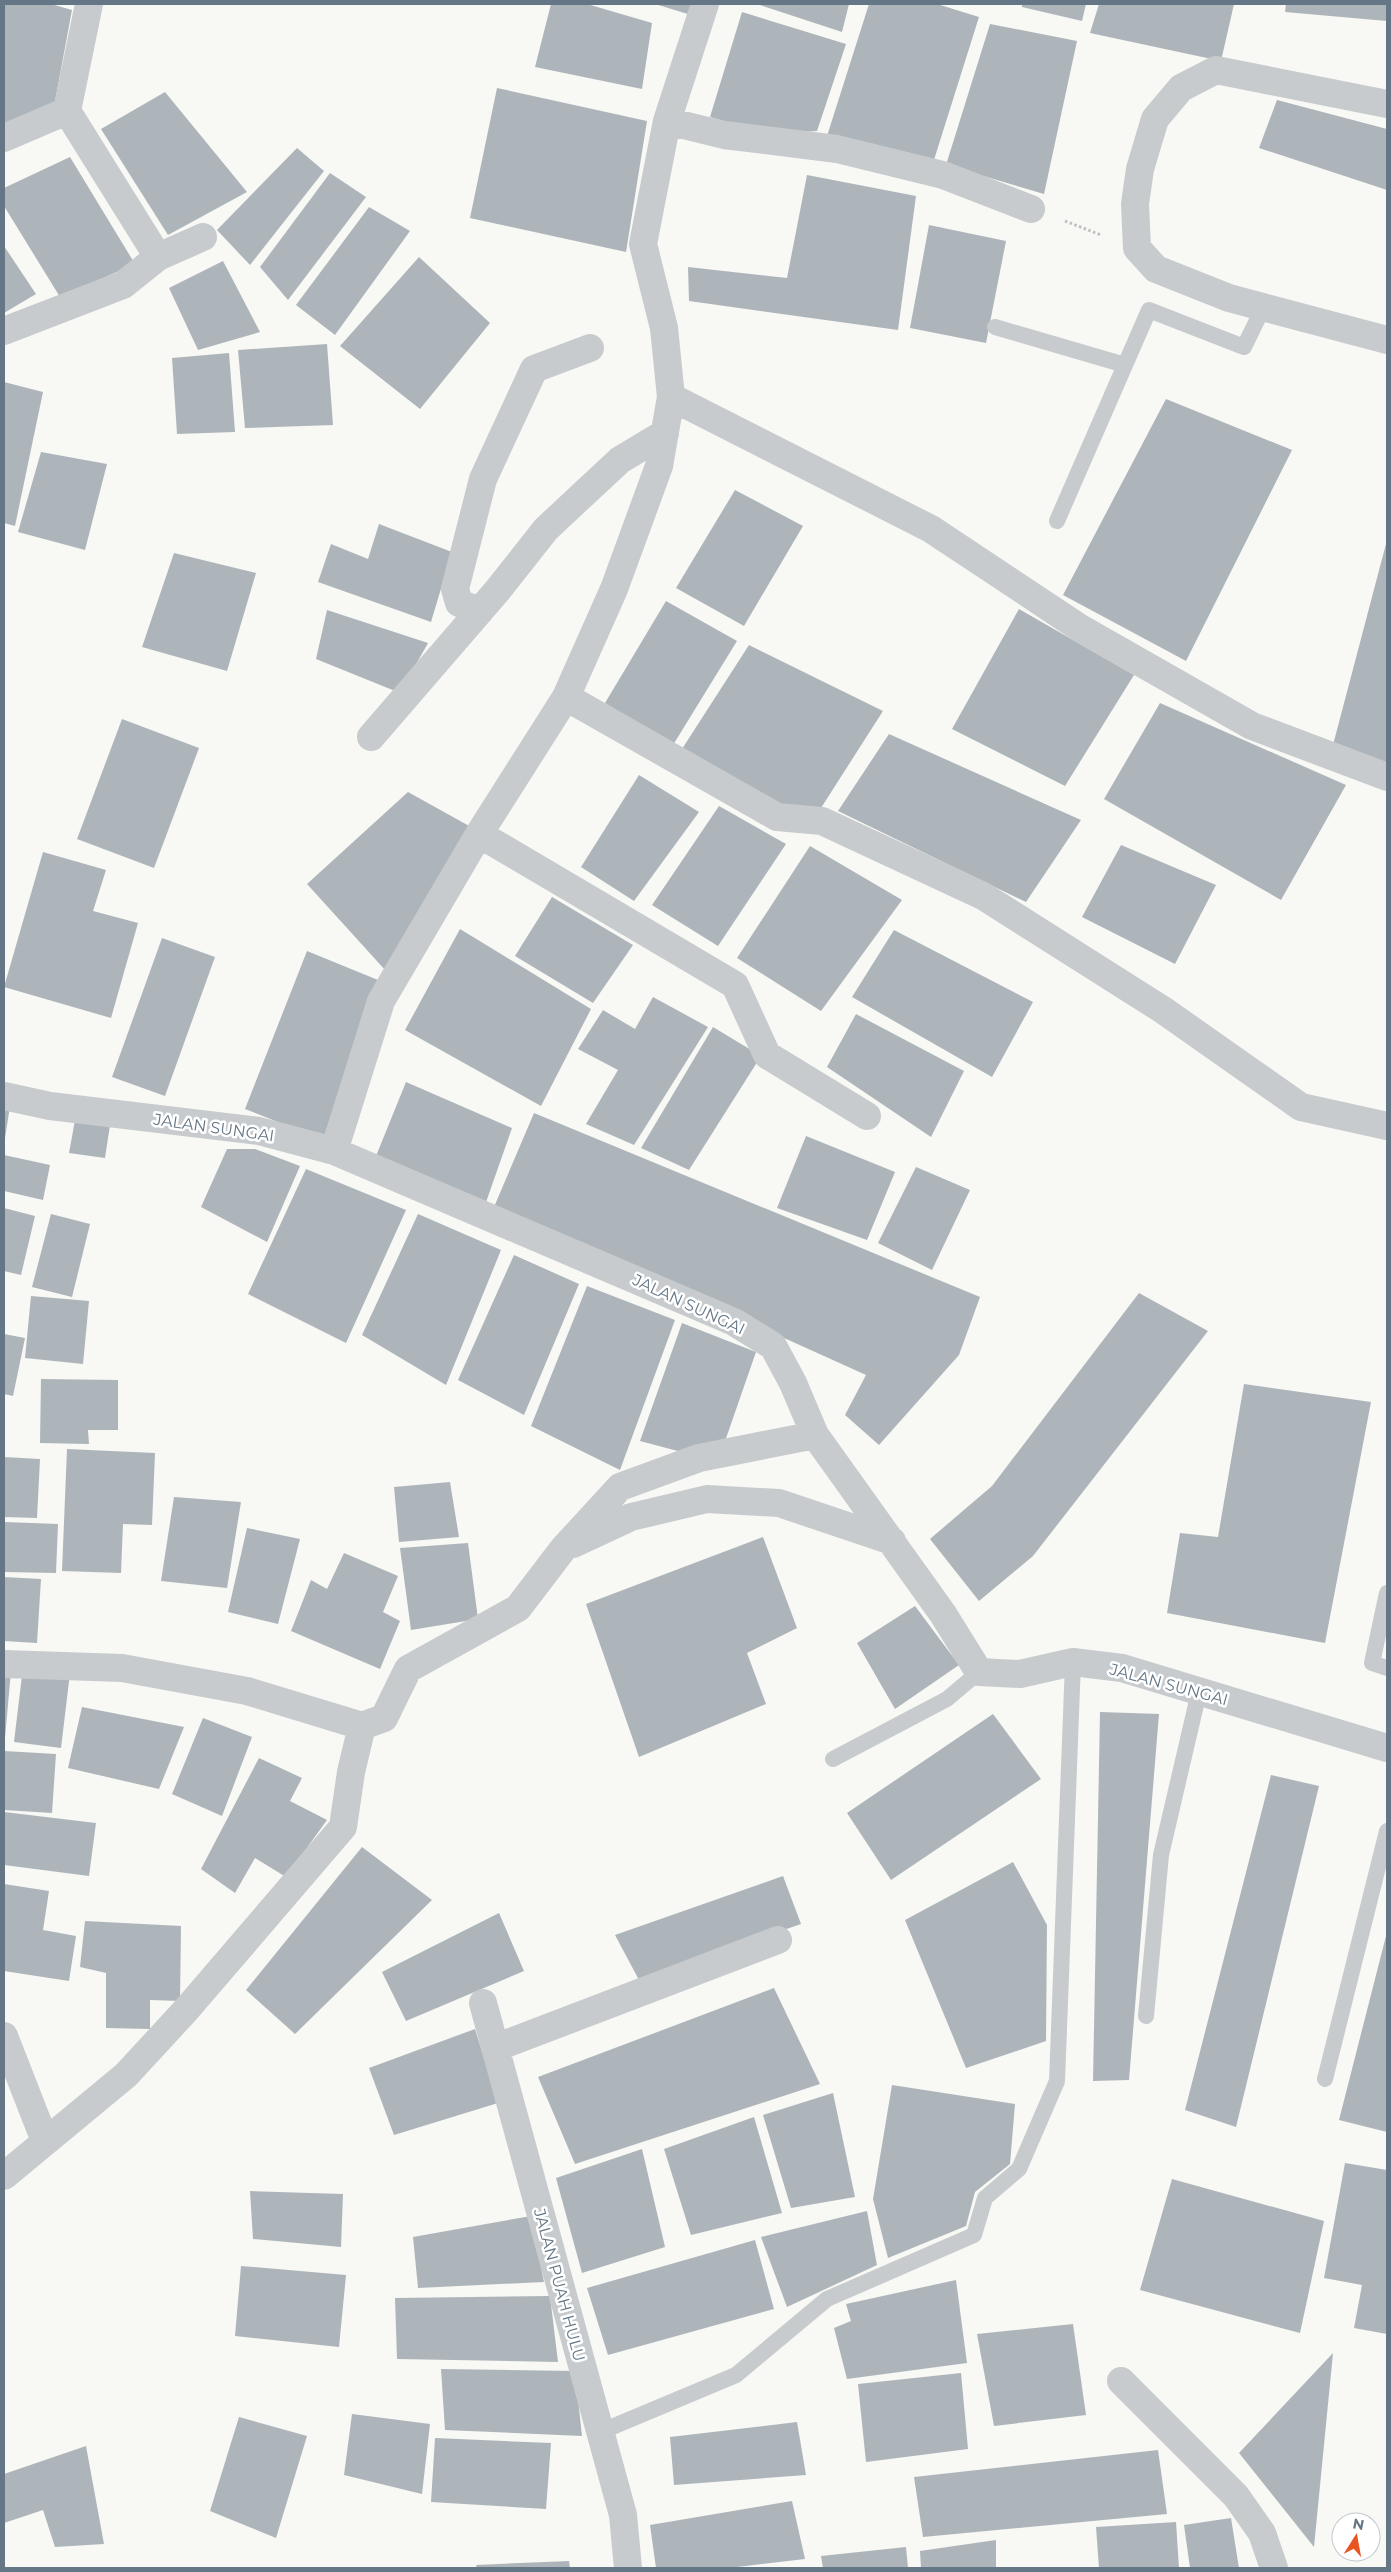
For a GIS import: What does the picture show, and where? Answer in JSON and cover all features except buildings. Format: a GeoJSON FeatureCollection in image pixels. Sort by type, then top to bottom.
{"type":"FeatureCollection","features":[{"type":"Feature","properties":{"kind":"street"},"geometry":{"type":"LineString","coordinates":[[89,4],[67,112],[158,258]]}},
{"type":"Feature","properties":{"kind":"street"},"geometry":{"type":"LineString","coordinates":[[334,1151],[380,1001],[479,834],[566,697],[614,590],[659,466],[672,397],[664,328],[643,244],[667,122],[705,4]]}},
{"type":"Feature","properties":{"kind":"street"},"geometry":{"type":"LineString","coordinates":[[1387,104],[1216,70],[1180,88],[1155,119],[1140,169],[1135,204],[1137,248],[1156,269],[1229,298],[1387,340]]}},
{"type":"Feature","properties":{"kind":"street"},"geometry":{"type":"LineString","coordinates":[[4,138],[67,112]]}},
{"type":"Feature","properties":{"kind":"street"},"geometry":{"type":"LineString","coordinates":[[667,122],[724,135],[837,149],[943,175],[1031,209]]}},
{"type":"Feature","properties":{"kind":"street"},"geometry":{"type":"LineString","coordinates":[[4,331],[123,285],[158,258],[203,237]]}},
{"type":"Feature","properties":{"kind":"street"},"geometry":{"type":"LineString","coordinates":[[480,611],[459,603],[455,589],[484,479],[534,369],[590,348]]}},
{"type":"Feature","properties":{"kind":"street"},"geometry":{"type":"LineString","coordinates":[[672,397],[931,529],[1080,628],[1252,726],[1387,777]]}},
{"type":"Feature","properties":{"kind":"street"},"geometry":{"type":"LineString","coordinates":[[371,737],[480,611],[546,529],[620,460],[665,433]]}},
{"type":"Feature","properties":{"kind":"street"},"geometry":{"type":"LineString","coordinates":[[566,697],[777,817],[822,821],[983,896],[1163,1010],[1301,1107],[1387,1126]]}},
{"type":"Feature","properties":{"kind":"street"},"geometry":{"type":"LineString","coordinates":[[479,834],[735,986],[767,1055],[867,1116]]}},
{"type":"Feature","properties":{"kind":"street","name":"JALAN SUNGAI"},"geometry":{"type":"LineString","coordinates":[[4,1096],[50,1106],[258,1132],[334,1151],[734,1322],[772,1346],[793,1383],[815,1435],[943,1614],[979,1672],[1020,1674],[1073,1662],[1122,1668],[1387,1748]]}},
{"type":"Feature","properties":{"kind":"street"},"geometry":{"type":"LineString","coordinates":[[4,1664],[122,1668],[247,1691],[362,1726],[384,1718],[408,1669],[518,1608],[563,1549],[620,1487],[699,1458],[815,1435]]}},
{"type":"Feature","properties":{"kind":"street"},"geometry":{"type":"LineString","coordinates":[[563,1549],[631,1517],[707,1499],[779,1503],[892,1541]]}},
{"type":"Feature","properties":{"kind":"street"},"geometry":{"type":"LineString","coordinates":[[4,2176],[126,2075],[186,2010],[342,1828],[351,1772],[362,1726]]}},
{"type":"Feature","properties":{"kind":"street"},"geometry":{"type":"LineString","coordinates":[[495,2048],[778,1940]]}},
{"type":"Feature","properties":{"kind":"street","name":"JALAN PUAH HULU"},"geometry":{"type":"LineString","coordinates":[[483,2003],[623,2515],[628,2568]]}},
{"type":"Feature","properties":{"kind":"street"},"geometry":{"type":"LineString","coordinates":[[4,2036],[45,2142]]}},
{"type":"Feature","properties":{"kind":"street"},"geometry":{"type":"LineString","coordinates":[[1121,2382],[1236,2496],[1262,2533],[1274,2568]]}},
{"type":"Feature","properties":{"kind":"lane"},"geometry":{"type":"LineString","coordinates":[[1057,521],[1149,310],[1244,346],[1263,308]]}},
{"type":"Feature","properties":{"kind":"lane"},"geometry":{"type":"LineString","coordinates":[[994,327],[1124,365]]}},
{"type":"Feature","properties":{"kind":"lane"},"geometry":{"type":"LineString","coordinates":[[1387,1593],[1372,1663],[1387,1668]]}},
{"type":"Feature","properties":{"kind":"lane"},"geometry":{"type":"LineString","coordinates":[[600,2432],[736,2375],[827,2299],[974,2235],[985,2198],[1018,2169],[1058,2082],[1073,1662]]}},
{"type":"Feature","properties":{"kind":"lane"},"geometry":{"type":"LineString","coordinates":[[833,1759],[947,1700],[979,1672]]}},
{"type":"Feature","properties":{"kind":"lane"},"geometry":{"type":"LineString","coordinates":[[1146,2016],[1161,1855],[1199,1692]]}},
{"type":"Feature","properties":{"kind":"lane"},"geometry":{"type":"LineString","coordinates":[[1325,2079],[1387,1831]]}},
{"type":"Feature","properties":{"kind":"path"},"geometry":{"type":"LineString","coordinates":[[1031,209],[1137,248]]}}]}
